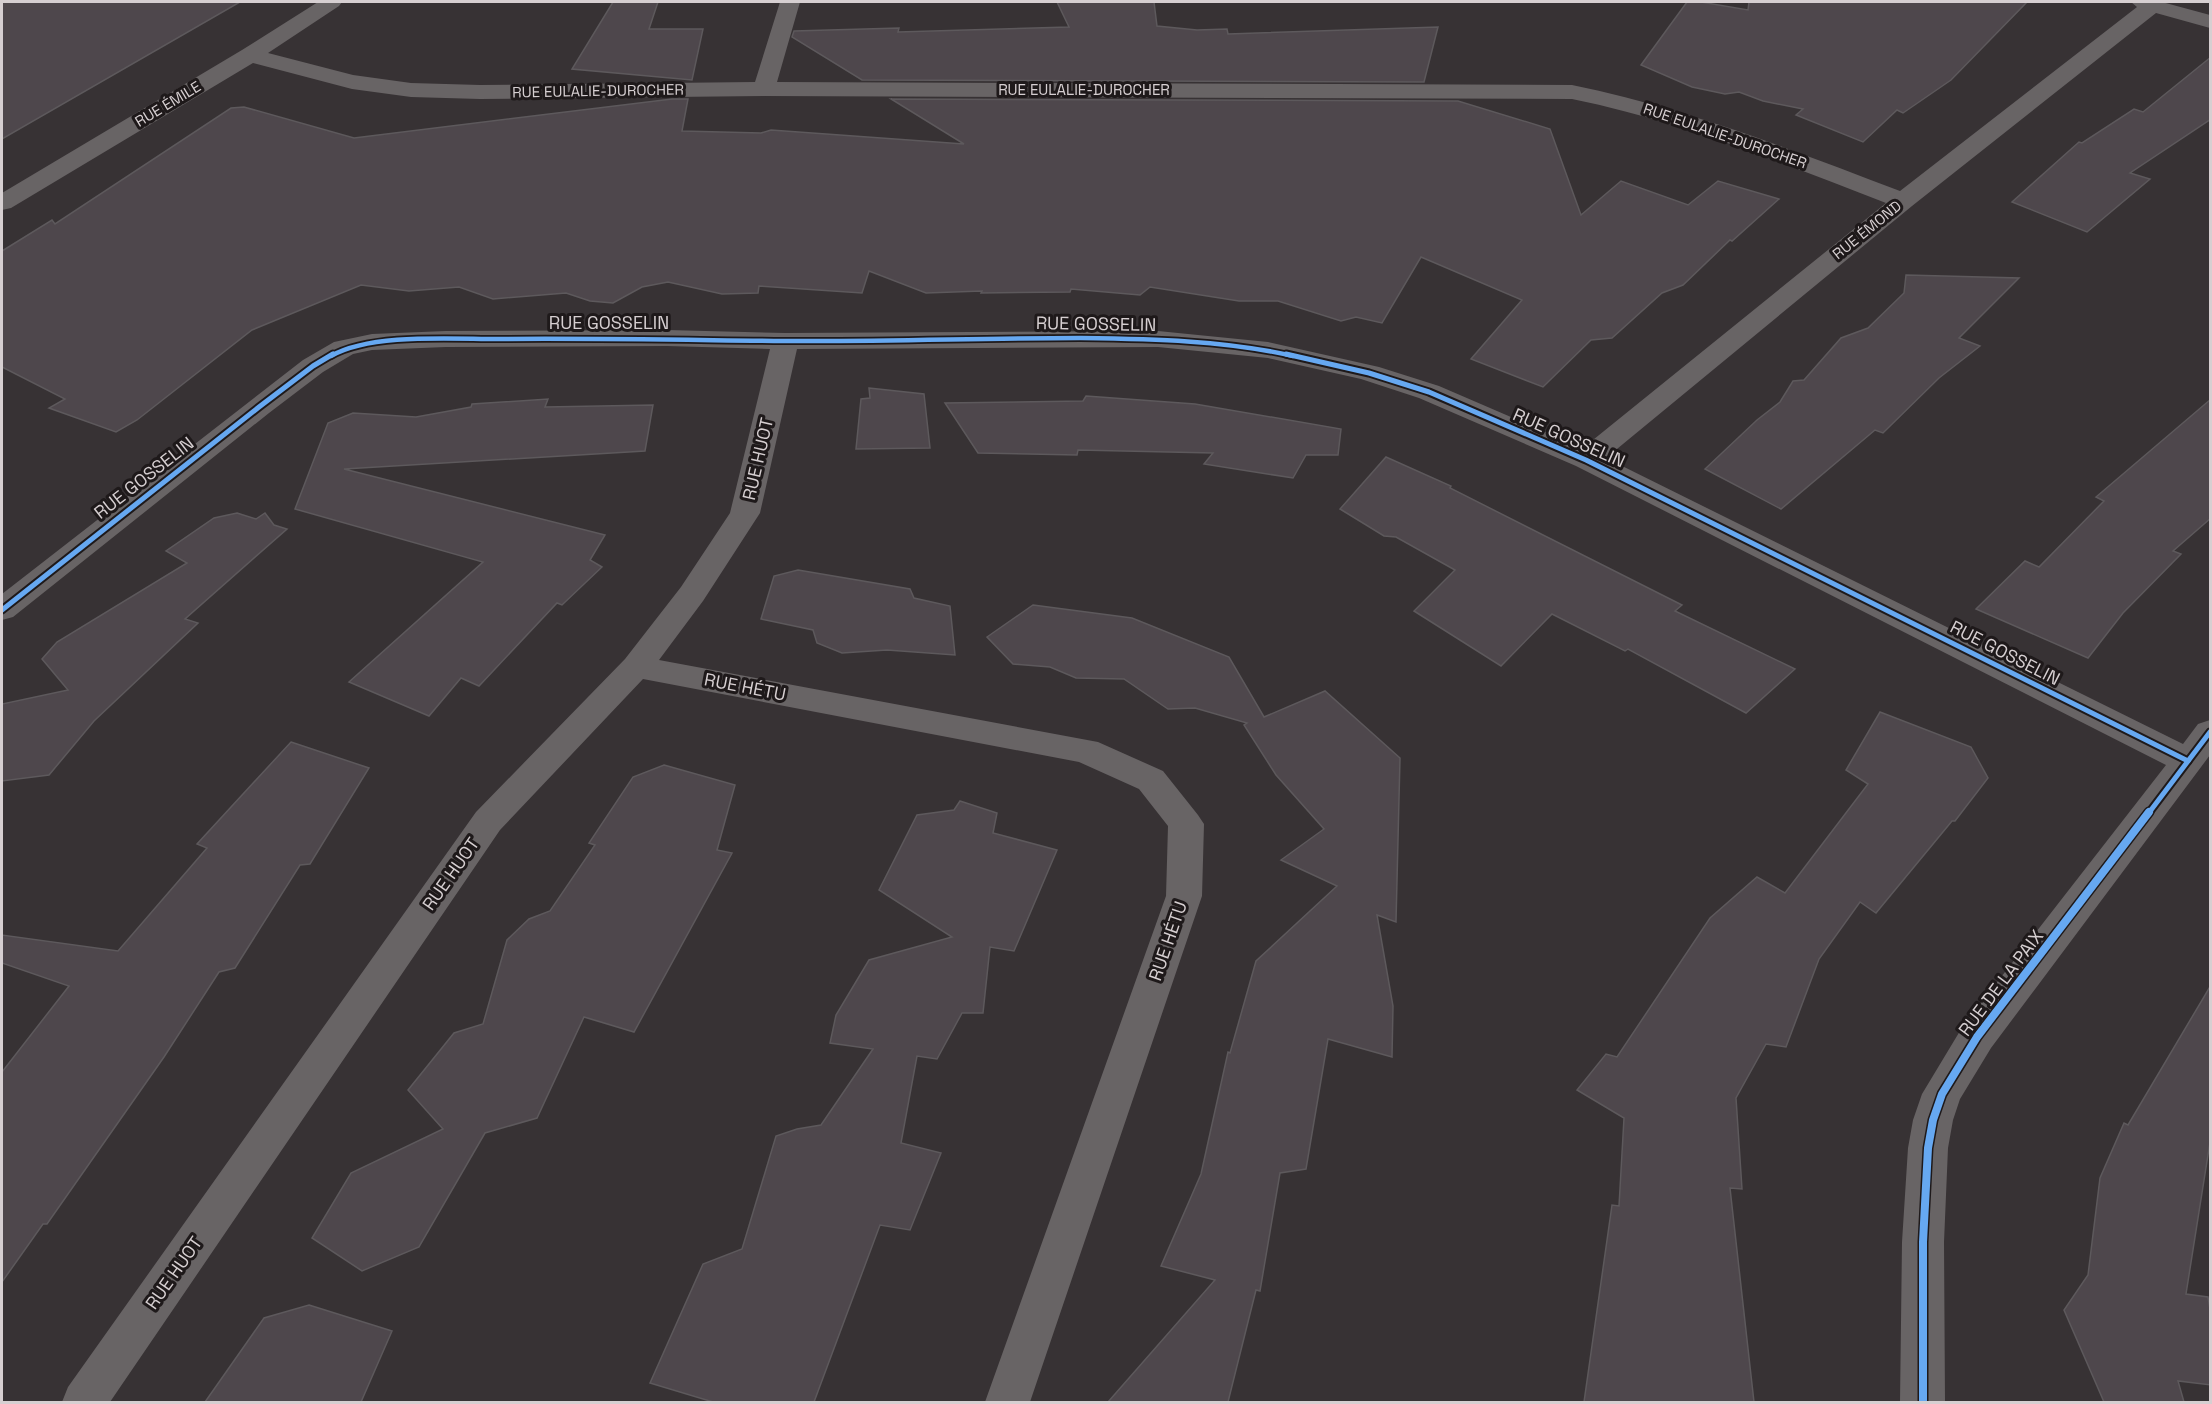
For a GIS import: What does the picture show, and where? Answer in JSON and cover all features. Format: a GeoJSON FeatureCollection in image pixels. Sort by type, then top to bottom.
{"type":"FeatureCollection","features":[{"type":"Feature","properties":{"kind":"street","name":"RUE ÉMILE"},"geometry":{"type":"LineString","coordinates":[[2,203],[250,55],[332,2]]}},
{"type":"Feature","properties":{"kind":"street"},"geometry":{"type":"LineString","coordinates":[[764,89],[790,2]]}},
{"type":"Feature","properties":{"kind":"street"},"geometry":{"type":"LineString","coordinates":[[2147,3],[2211,22]]}},
{"type":"Feature","properties":{"kind":"street","name":"RUE ÉMOND"},"geometry":{"type":"LineString","coordinates":[[1586,460],[2147,3]]}},
{"type":"Feature","properties":{"kind":"street","name":"RUE EULALIE-DUROCHER"},"geometry":{"type":"LineString","coordinates":[[250,55],[352,82],[411,90],[480,92],[764,89],[1572,92],[1621,101],[1682,118],[1903,201]]}},
{"type":"Feature","properties":{"kind":"street","name":"RUE GOSSELIN"},"geometry":{"type":"LineString","coordinates":[[2,610],[259,407],[313,366],[344,348],[372,342],[446,339],[667,338],[785,341],[1158,339],[1268,350],[1369,373],[1429,392],[1586,460],[2199,747]]}},
{"type":"Feature","properties":{"kind":"street","name":"RUE HUOT"},"geometry":{"type":"LineString","coordinates":[[84,1402],[488,821],[636,667],[692,594],[745,513],[785,341]]}},
{"type":"Feature","properties":{"kind":"street","name":"RUE HÉTU"},"geometry":{"type":"LineString","coordinates":[[636,667],[1086,751],[1151,780],[1186,824],[1184,896],[1008,1402]]}},
{"type":"Feature","properties":{"kind":"street","name":"RUE DE LA PAIX"},"geometry":{"type":"LineString","coordinates":[[1923,1402],[1923,1242],[1928,1160],[1933,1120],[1942,1094],[1977,1037],[2199,747]]}},
{"type":"Feature","properties":{"kind":"building"},"geometry":{"type":"Polygon","coordinates":[[[2,2],[240,2],[2,139],[2,2]]]}},
{"type":"Feature","properties":{"kind":"building"},"geometry":{"type":"Polygon","coordinates":[[[613,2],[658,2],[649,29],[703,29],[692,80],[572,69],[613,2]]]}},
{"type":"Feature","properties":{"kind":"building"},"geometry":{"type":"Polygon","coordinates":[[[1057,2],[1154,2],[1157,26],[1197,30],[1227,29],[1228,34],[1438,27],[1424,82],[862,80],[792,37],[794,31],[899,28],[898,32],[1069,27],[1057,2]]]}},
{"type":"Feature","properties":{"kind":"building"},"geometry":{"type":"Polygon","coordinates":[[[1687,2],[1701,2],[1748,10],[1749,2],[2027,2],[1951,80],[1903,113],[1897,110],[1863,142],[1796,115],[1803,109],[1763,101],[1739,92],[1725,94],[1692,87],[1641,65],[1687,2]]]}},
{"type":"Feature","properties":{"kind":"building"},"geometry":{"type":"Polygon","coordinates":[[[2211,57],[2211,119],[2130,173],[2150,179],[2087,232],[2012,202],[2079,142],[2082,143],[2134,109],[2143,112],[2211,57]]]}},
{"type":"Feature","properties":{"kind":"building"},"geometry":{"type":"Polygon","coordinates":[[[672,99],[688,99],[682,131],[761,133],[771,130],[964,144],[891,99],[1458,101],[1550,129],[1581,215],[1621,181],[1688,205],[1718,181],[1779,199],[1732,241],[1730,240],[1683,285],[1662,293],[1612,338],[1591,340],[1543,387],[1471,359],[1522,300],[1421,257],[1382,323],[1356,317],[1341,321],[1278,301],[1239,301],[1150,287],[1140,295],[1071,289],[1070,292],[926,293],[869,271],[862,293],[759,286],[758,293],[722,294],[668,282],[642,287],[613,303],[590,301],[566,293],[493,299],[459,287],[409,291],[361,285],[252,330],[137,420],[116,432],[49,408],[65,399],[2,367],[2,251],[52,220],[55,224],[231,108],[244,107],[354,138],[672,99]]]}},
{"type":"Feature","properties":{"kind":"building"},"geometry":{"type":"Polygon","coordinates":[[[1906,275],[2019,278],[1959,338],[1980,346],[1939,378],[1883,433],[1875,430],[1781,509],[1705,469],[1757,420],[1780,402],[1793,381],[1804,380],[1841,338],[1868,328],[1904,293],[1906,275]]]}},
{"type":"Feature","properties":{"kind":"building"},"geometry":{"type":"Polygon","coordinates":[[[869,388],[924,394],[930,448],[856,449],[861,399],[870,398],[869,388]]]}},
{"type":"Feature","properties":{"kind":"building"},"geometry":{"type":"Polygon","coordinates":[[[1086,396],[1195,404],[1341,429],[1338,455],[1306,455],[1293,478],[1204,464],[1213,453],[1078,450],[1077,455],[978,453],[945,403],[1083,401],[1086,396]]]}},
{"type":"Feature","properties":{"kind":"building"},"geometry":{"type":"Polygon","coordinates":[[[548,399],[545,407],[653,405],[645,451],[344,469],[605,535],[590,560],[602,567],[562,605],[557,603],[479,686],[461,678],[429,716],[349,682],[483,562],[295,509],[328,423],[353,413],[416,417],[471,407],[472,404],[548,399]]]}},
{"type":"Feature","properties":{"kind":"building"},"geometry":{"type":"Polygon","coordinates":[[[2211,399],[2211,518],[2173,551],[2181,554],[2123,613],[2088,658],[1976,609],[2025,561],[2039,567],[2104,501],[2096,497],[2211,399]]]}},
{"type":"Feature","properties":{"kind":"building"},"geometry":{"type":"Polygon","coordinates":[[[1386,457],[1451,486],[1450,488],[1682,605],[1675,611],[1795,669],[1746,713],[1628,649],[1625,651],[1552,614],[1501,666],[1414,611],[1455,570],[1396,537],[1384,536],[1340,509],[1386,457]]]}},
{"type":"Feature","properties":{"kind":"building"},"geometry":{"type":"Polygon","coordinates":[[[237,513],[256,519],[265,513],[274,525],[287,529],[185,619],[198,623],[94,721],[49,775],[2,781],[2,704],[68,690],[42,659],[57,642],[187,563],[166,551],[214,518],[237,513]]]}},
{"type":"Feature","properties":{"kind":"building"},"geometry":{"type":"Polygon","coordinates":[[[798,570],[910,589],[914,598],[950,606],[955,655],[887,650],[842,653],[817,643],[813,630],[761,619],[774,576],[798,570]]]}},
{"type":"Feature","properties":{"kind":"building"},"geometry":{"type":"Polygon","coordinates":[[[1033,605],[1132,618],[1229,657],[1264,717],[1325,691],[1400,758],[1396,922],[1377,915],[1393,1006],[1392,1057],[1328,1039],[1306,1169],[1280,1173],[1260,1291],[1256,1290],[1228,1402],[1108,1402],[1215,1280],[1161,1266],[1201,1174],[1228,1052],[1230,1053],[1256,961],[1337,886],[1281,860],[1324,829],[1276,775],[1244,725],[1247,723],[1195,708],[1168,709],[1124,679],[1076,678],[1050,667],[1013,664],[987,637],[1033,605]]]}},
{"type":"Feature","properties":{"kind":"building"},"geometry":{"type":"Polygon","coordinates":[[[1880,712],[1971,747],[1988,778],[1955,821],[1952,821],[1876,913],[1860,902],[1819,959],[1786,1047],[1766,1044],[1736,1098],[1742,1189],[1730,1188],[1754,1402],[1584,1402],[1612,1205],[1619,1206],[1624,1118],[1577,1090],[1606,1054],[1617,1057],[1710,918],[1757,877],[1785,893],[1868,784],[1846,770],[1880,712]]]}},
{"type":"Feature","properties":{"kind":"building"},"geometry":{"type":"Polygon","coordinates":[[[291,742],[369,768],[310,864],[300,865],[235,968],[219,972],[164,1057],[47,1224],[43,1224],[2,1282],[2,1072],[69,986],[2,963],[2,935],[118,951],[207,848],[197,844],[291,742]]]}},
{"type":"Feature","properties":{"kind":"building"},"geometry":{"type":"Polygon","coordinates":[[[664,765],[735,785],[717,850],[732,853],[634,1032],[584,1017],[537,1118],[485,1133],[419,1247],[362,1271],[312,1238],[351,1173],[443,1129],[408,1090],[454,1033],[483,1024],[507,940],[529,919],[550,911],[595,845],[589,843],[633,777],[664,765]]]}},
{"type":"Feature","properties":{"kind":"building"},"geometry":{"type":"Polygon","coordinates":[[[960,801],[997,813],[993,833],[1057,850],[1014,951],[990,947],[983,1013],[962,1013],[937,1059],[917,1056],[901,1143],[941,1153],[910,1230],[880,1225],[814,1402],[713,1402],[650,1383],[703,1264],[742,1249],[776,1136],[797,1129],[821,1125],[873,1049],[830,1043],[836,1015],[869,960],[952,937],[879,890],[917,815],[954,810],[960,801]]]}},
{"type":"Feature","properties":{"kind":"building"},"geometry":{"type":"Polygon","coordinates":[[[2211,985],[2211,1136],[2186,1294],[2208,1297],[2211,1316],[2211,1385],[2178,1381],[2184,1402],[2104,1402],[2064,1310],[2088,1275],[2100,1178],[2124,1123],[2128,1125],[2211,985]]]}},
{"type":"Feature","properties":{"kind":"building"},"geometry":{"type":"Polygon","coordinates":[[[309,1305],[392,1331],[361,1402],[205,1402],[264,1318],[309,1305]]]}},
{"type":"Feature","properties":{"kind":"cycle path"},"geometry":{"type":"LineString","coordinates":[[2,610],[259,407],[313,366],[344,348],[372,342],[446,339],[667,338],[785,341],[1158,339],[1268,350],[1369,373],[1429,392],[1586,460],[2188,761]]}},
{"type":"Feature","properties":{"kind":"cycle path"},"geometry":{"type":"LineString","coordinates":[[1923,1402],[1923,1242],[1928,1148],[1933,1120],[1942,1094],[1977,1037],[2210,732]]}}]}
